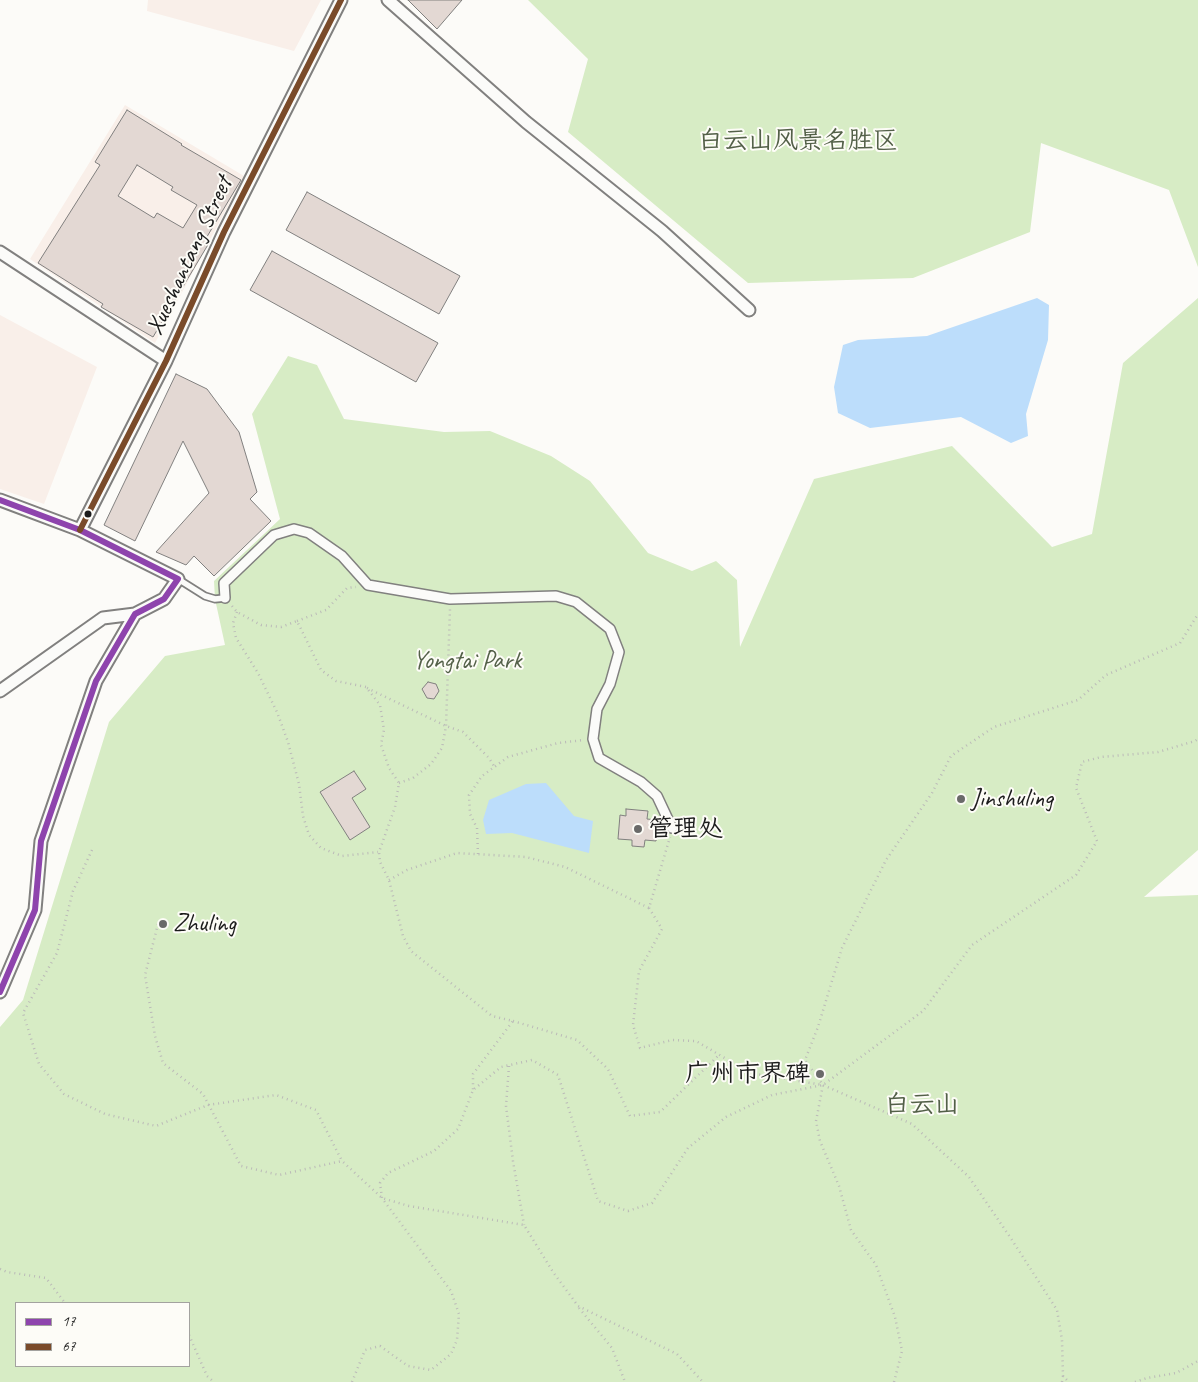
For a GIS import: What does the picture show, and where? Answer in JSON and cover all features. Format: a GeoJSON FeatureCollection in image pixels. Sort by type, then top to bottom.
{"type":"FeatureCollection","features":[{"type":"Feature","properties":{"kind":"street","name":"Xueshantang Street"},"geometry":{"type":"LineString","coordinates":[[80,530],[166,361],[224,232],[341,0]]}},
{"type":"Feature","properties":{"kind":"street"},"geometry":{"type":"LineString","coordinates":[[388,0],[526,122],[662,231],[748,310]]}},
{"type":"Feature","properties":{"kind":"street"},"geometry":{"type":"LineString","coordinates":[[0,252],[166,361]]}},
{"type":"Feature","properties":{"kind":"street"},"geometry":{"type":"LineString","coordinates":[[0,500],[80,530],[178,579],[164,599],[135,614],[103,618],[0,691]]}},
{"type":"Feature","properties":{"kind":"street"},"geometry":{"type":"LineString","coordinates":[[225,598],[224,582],[274,535],[294,529],[310,533],[342,556],[368,585],[450,599],[556,596],[576,602],[610,629],[619,652],[610,684],[597,708],[593,738],[599,758],[641,782],[658,796],[672,828]]}},
{"type":"Feature","properties":{"kind":"street"},"geometry":{"type":"LineString","coordinates":[[0,992],[35,910],[41,840],[96,680],[135,614]]}},
{"type":"Feature","properties":{"kind":"lane"},"geometry":{"type":"LineString","coordinates":[[178,579],[205,596],[215,599],[225,598]]}},
{"type":"Feature","properties":{"kind":"path"},"geometry":{"type":"LineString","coordinates":[[225,598],[238,612],[261,625],[281,627],[326,610],[347,588],[368,585]]}},
{"type":"Feature","properties":{"kind":"path"},"geometry":{"type":"LineString","coordinates":[[399,783],[414,778],[431,764],[442,748],[446,726],[450,599]]}},
{"type":"Feature","properties":{"kind":"path"},"geometry":{"type":"LineString","coordinates":[[238,612],[233,623],[236,638],[258,673],[277,712],[288,742],[299,784],[303,816],[309,835],[321,848],[342,856],[379,852]]}},
{"type":"Feature","properties":{"kind":"path"},"geometry":{"type":"LineString","coordinates":[[894,1382],[902,1352],[895,1317],[876,1265],[851,1230],[839,1186],[820,1141],[816,1121],[822,1085],[805,1060],[818,1028],[842,948],[886,860],[932,793],[951,756],[994,727],[1078,700],[1106,675],[1180,643],[1198,614]]}},
{"type":"Feature","properties":{"kind":"path"},"geometry":{"type":"LineString","coordinates":[[297,621],[322,670],[336,681],[366,687],[446,726],[463,732],[489,758],[494,767]]}},
{"type":"Feature","properties":{"kind":"path"},"geometry":{"type":"LineString","coordinates":[[366,687],[380,705],[384,730],[381,745],[389,768],[399,783],[395,807],[379,852],[380,862],[389,880],[403,936],[411,951],[492,1016],[577,1040],[608,1069],[630,1116],[660,1112],[720,1054]]}},
{"type":"Feature","properties":{"kind":"path"},"geometry":{"type":"LineString","coordinates":[[478,854],[477,828],[470,814],[469,795],[482,776],[508,757],[558,743],[593,738]]}},
{"type":"Feature","properties":{"kind":"path"},"geometry":{"type":"LineString","coordinates":[[473,1090],[501,1067],[532,1060],[558,1075],[598,1201],[628,1211],[652,1203],[688,1148],[726,1117],[772,1095],[822,1085],[923,1011],[972,945],[1076,875],[1097,841],[1076,788],[1082,762],[1101,757],[1158,752],[1198,739]]}},
{"type":"Feature","properties":{"kind":"path"},"geometry":{"type":"LineString","coordinates":[[649,908],[672,828]]}},
{"type":"Feature","properties":{"kind":"path"},"geometry":{"type":"LineString","coordinates":[[92,850],[73,891],[57,953],[23,1013],[39,1064],[64,1094],[105,1114],[156,1126],[208,1105],[276,1095],[316,1110],[342,1161],[382,1198],[451,1291],[459,1314],[457,1340],[451,1354],[431,1370],[408,1366],[380,1346],[365,1350],[352,1382]]}},
{"type":"Feature","properties":{"kind":"path"},"geometry":{"type":"LineString","coordinates":[[389,880],[407,870],[458,853],[526,857],[565,867],[649,908],[662,929],[639,971],[633,1026],[640,1048],[672,1040],[696,1041],[750,1073],[822,1085],[912,1124],[969,1177],[1057,1310],[1062,1340],[1062,1382]]}},
{"type":"Feature","properties":{"kind":"path"},"geometry":{"type":"LineString","coordinates":[[158,924],[145,975],[154,1036],[163,1063],[203,1094],[242,1166],[279,1174],[342,1161]]}},
{"type":"Feature","properties":{"kind":"path"},"geometry":{"type":"LineString","coordinates":[[382,1198],[380,1182],[388,1173],[434,1150],[458,1129],[473,1090],[473,1074],[513,1021]]}},
{"type":"Feature","properties":{"kind":"path"},"geometry":{"type":"LineString","coordinates":[[509,1065],[506,1106],[524,1225],[553,1272],[612,1348],[625,1382]]}},
{"type":"Feature","properties":{"kind":"path"},"geometry":{"type":"LineString","coordinates":[[382,1198],[409,1206],[524,1225]]}},
{"type":"Feature","properties":{"kind":"path"},"geometry":{"type":"LineString","coordinates":[[0,1269],[7,1272],[46,1278],[64,1302]]}},
{"type":"Feature","properties":{"kind":"path"},"geometry":{"type":"LineString","coordinates":[[578,1306],[677,1354],[704,1382]]}},
{"type":"Feature","properties":{"kind":"path"},"geometry":{"type":"LineString","coordinates":[[190,1336],[207,1376],[214,1382]]}},
{"type":"Feature","properties":{"kind":"path"},"geometry":{"type":"LineString","coordinates":[[1135,1382],[1176,1373],[1198,1361]]}},
{"type":"Feature","properties":{"kind":"path"},"geometry":{"type":"LineString","coordinates":[[1063,1376],[1069,1382]]}},
{"type":"Feature","properties":{"kind":"shaded area"},"geometry":{"type":"Polygon","coordinates":[[[148,0],[321,0],[294,51],[147,11],[148,0]]]}},
{"type":"Feature","properties":{"kind":"shaded area"},"geometry":{"type":"Polygon","coordinates":[[[125,105],[244,176],[155,343],[30,259],[125,105]]]}},
{"type":"Feature","properties":{"kind":"shaded area"},"geometry":{"type":"Polygon","coordinates":[[[0,315],[97,367],[44,504],[0,489],[0,315]]]}},
{"type":"Feature","properties":{"kind":"green space","name":"白云山风景名胜区"},"geometry":{"type":"Polygon","coordinates":[[[528,0],[1198,0],[1198,267],[1169,190],[1041,143],[1030,232],[913,278],[748,283],[568,132],[588,59],[528,0]]]}},
{"type":"Feature","properties":{"kind":"green space","name":"白云山"},"geometry":{"type":"Polygon","coordinates":[[[1198,298],[1198,850],[1144,897],[1198,895],[1198,1382],[0,1382],[0,1027],[23,1000],[109,722],[165,656],[225,645],[215,599],[214,581],[280,519],[252,414],[288,356],[317,365],[344,419],[444,432],[490,431],[551,456],[590,481],[648,553],[692,571],[716,561],[737,580],[740,647],[814,479],[952,446],[1052,547],[1092,534],[1123,363],[1198,298]]]}},
{"type":"Feature","properties":{"kind":"water"},"geometry":{"type":"Polygon","coordinates":[[[1037,298],[1049,305],[1048,340],[1026,414],[1028,436],[1011,443],[961,417],[870,428],[838,413],[834,387],[843,345],[858,340],[927,336],[1037,298]]]}},
{"type":"Feature","properties":{"kind":"water"},"geometry":{"type":"Polygon","coordinates":[[[546,783],[574,816],[593,821],[589,853],[512,833],[486,834],[483,820],[489,800],[526,784],[546,783]]]}},
{"type":"Feature","properties":{"kind":"building"},"geometry":{"type":"Polygon","coordinates":[[[408,0],[462,0],[437,29],[408,0]]]}},
{"type":"Feature","properties":{"kind":"building"},"geometry":{"type":"Polygon","coordinates":[[[127,110],[181,145],[241,180],[205,240],[209,243],[153,337],[101,307],[103,304],[38,263],[100,165],[95,162],[127,110]],[[137,165],[118,196],[154,218],[157,213],[183,228],[197,205],[171,190],[173,187],[137,165]]]}},
{"type":"Feature","properties":{"kind":"building"},"geometry":{"type":"Polygon","coordinates":[[[307,192],[460,276],[439,314],[286,230],[307,192]]]}},
{"type":"Feature","properties":{"kind":"building"},"geometry":{"type":"Polygon","coordinates":[[[272,251],[438,343],[416,382],[250,290],[272,251]]]}},
{"type":"Feature","properties":{"kind":"building"},"geometry":{"type":"Polygon","coordinates":[[[176,374],[207,389],[239,432],[257,492],[250,499],[271,521],[214,576],[194,556],[186,565],[156,552],[209,493],[183,441],[135,541],[104,525],[176,374]]]}},
{"type":"Feature","properties":{"kind":"building"},"geometry":{"type":"Polygon","coordinates":[[[428,682],[436,684],[439,691],[434,699],[427,698],[422,689],[428,682]]]}},
{"type":"Feature","properties":{"kind":"building"},"geometry":{"type":"Polygon","coordinates":[[[354,771],[366,789],[352,798],[370,827],[350,840],[320,792],[354,771]]]}},
{"type":"Feature","properties":{"kind":"building","name":"管理处"},"geometry":{"type":"Polygon","coordinates":[[[626,809],[648,811],[647,819],[658,820],[656,841],[645,840],[644,847],[632,846],[632,840],[618,839],[620,815],[626,816],[626,809]]]}},
{"type":"Feature","properties":{"kind":"transit line","name":"67"},"geometry":{"type":"LineString","coordinates":[[80,530],[166,361],[224,232],[341,0]]}},
{"type":"Feature","properties":{"kind":"transit line","name":"17"},"geometry":{"type":"LineString","coordinates":[[0,500],[80,530],[178,579],[164,599],[135,614],[96,681],[41,841],[35,910],[0,992]]}},
{"type":"Feature","properties":{"kind":"place","name":"Jinshuling"},"geometry":{"type":"Point","coordinates":[961,799]}},
{"type":"Feature","properties":{"kind":"place","name":"管理处"},"geometry":{"type":"Point","coordinates":[638,829]}},
{"type":"Feature","properties":{"kind":"place","name":"Zhuling"},"geometry":{"type":"Point","coordinates":[163,924]}},
{"type":"Feature","properties":{"kind":"place","name":"广州市界碑"},"geometry":{"type":"Point","coordinates":[820,1074]}},
{"type":"Feature","properties":{"kind":"park label","name":"Yongtai Park"},"geometry":{"type":"Point","coordinates":[467,661]}}]}
